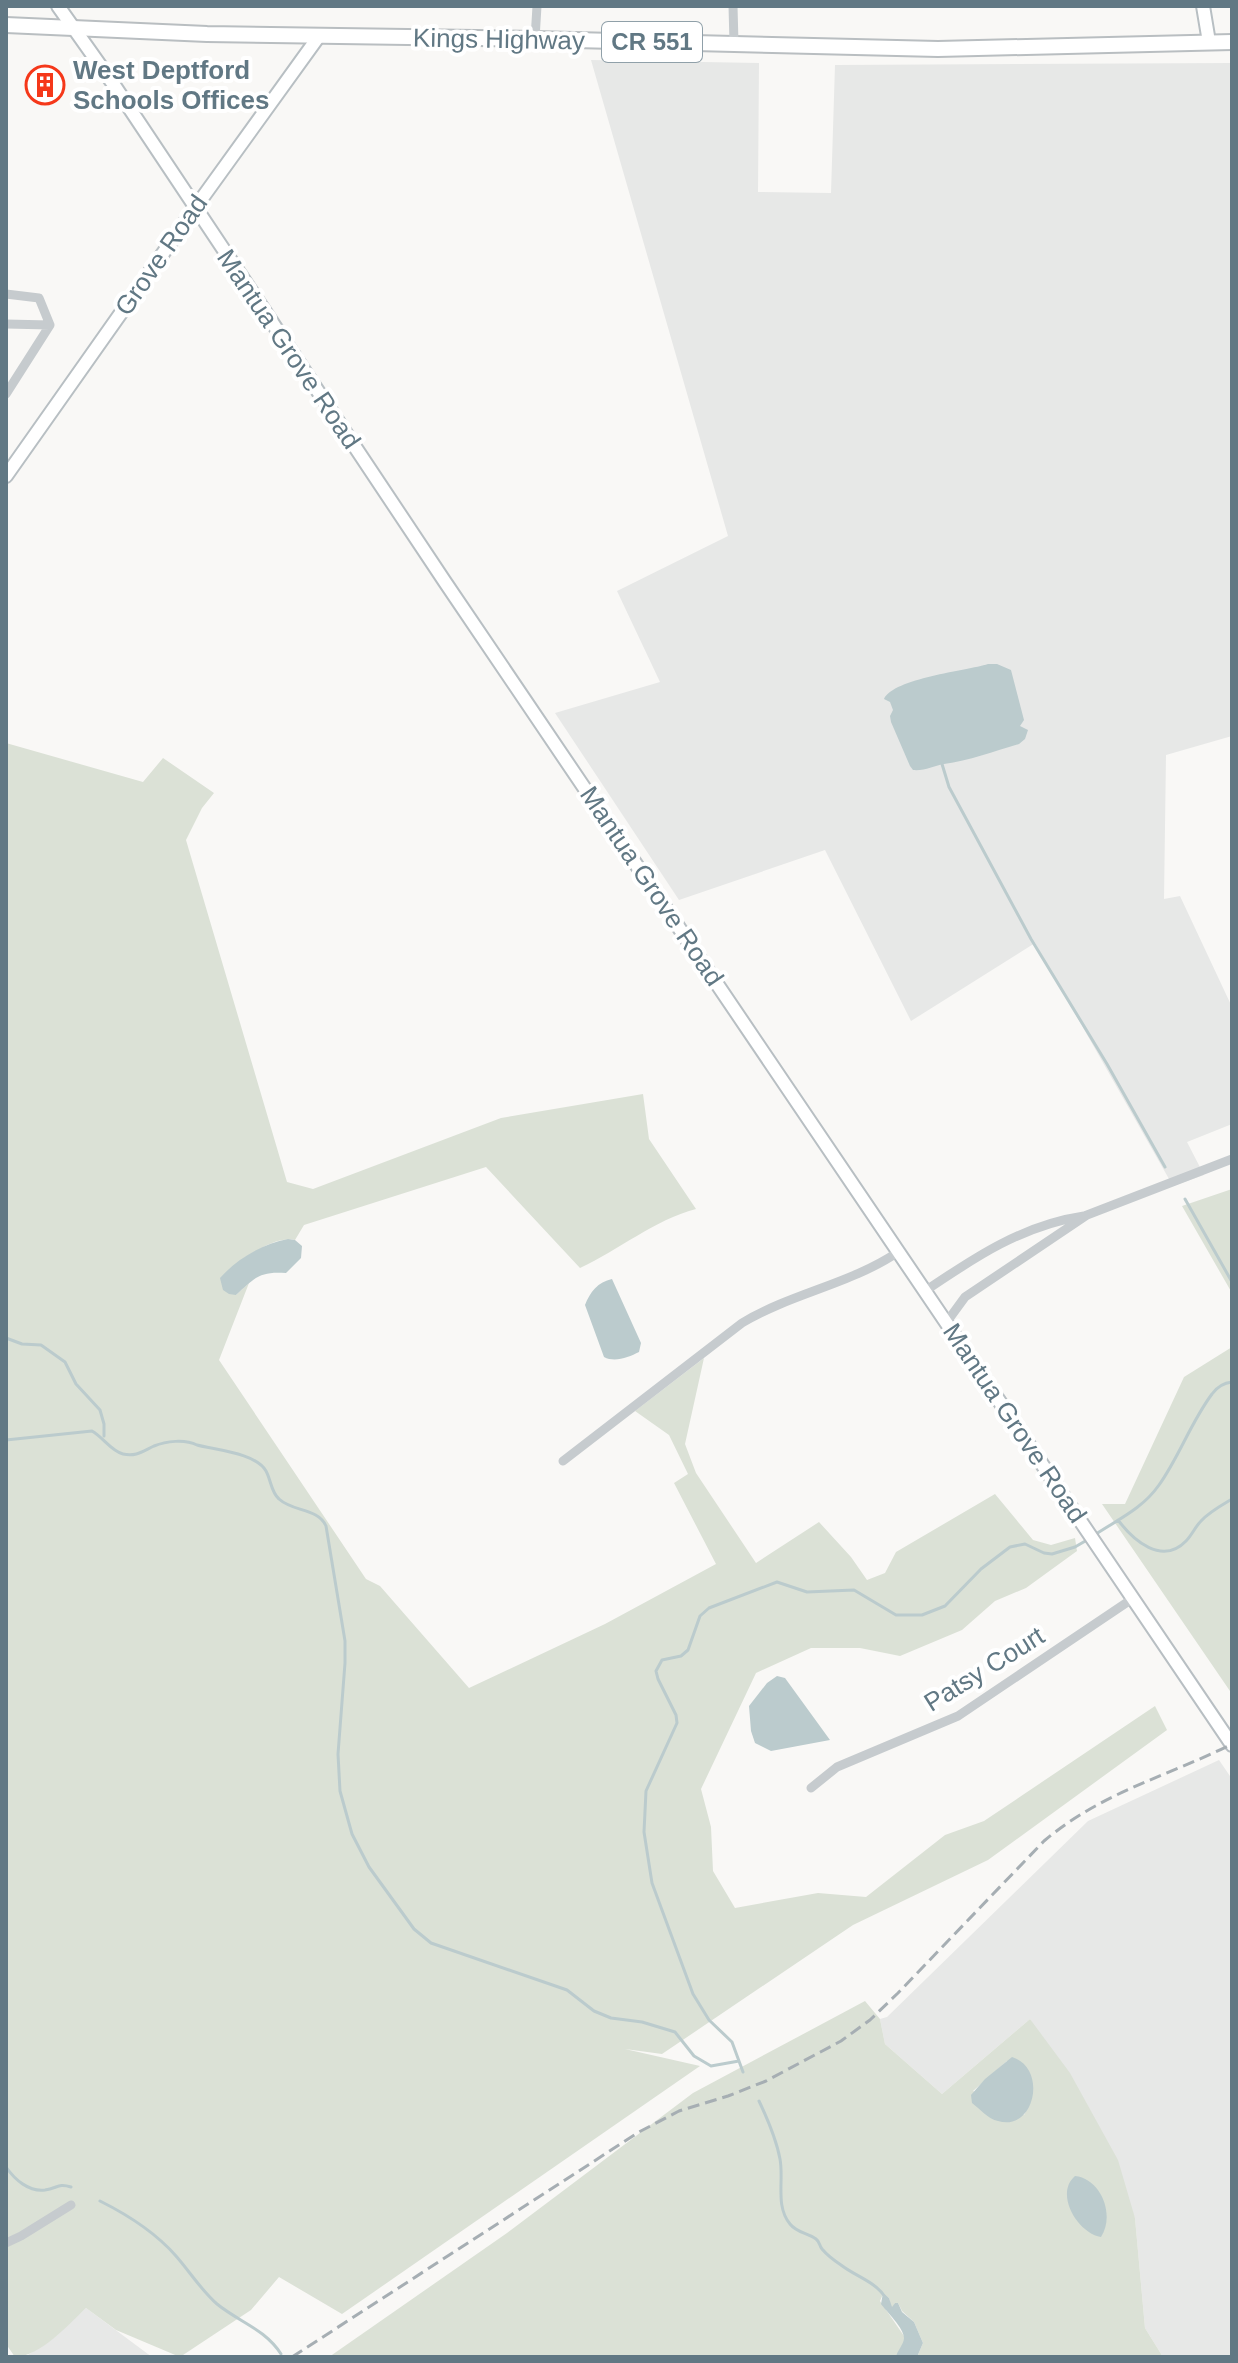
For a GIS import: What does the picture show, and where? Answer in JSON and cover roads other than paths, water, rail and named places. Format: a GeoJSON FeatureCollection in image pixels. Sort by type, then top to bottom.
{"type":"FeatureCollection","features":[{"type":"Feature","properties":{"kind":"main road","name":"Mantua Grove Road"},"geometry":{"type":"LineString","coordinates":[[58,6],[1232,1745]]}},
{"type":"Feature","properties":{"kind":"main road"},"geometry":{"type":"LineString","coordinates":[[1203,6],[1209,42]]}},
{"type":"Feature","properties":{"kind":"main road","name":"Kings Highway"},"geometry":{"type":"LineString","coordinates":[[6,25],[207,34],[938,49],[1232,42]]}},
{"type":"Feature","properties":{"kind":"main road","name":"Grove Road"},"geometry":{"type":"LineString","coordinates":[[6,476],[319,36]]}},
{"type":"Feature","properties":{"kind":"street"},"geometry":{"type":"LineString","coordinates":[[535,39],[537,6]]}},
{"type":"Feature","properties":{"kind":"street"},"geometry":{"type":"LineString","coordinates":[[733,6],[734,43]]}},
{"type":"Feature","properties":{"kind":"street"},"geometry":{"type":"LineString","coordinates":[[6,294],[39,298],[50,325]]}},
{"type":"Feature","properties":{"kind":"street"},"geometry":{"type":"LineString","coordinates":[[6,324],[50,325]]}},
{"type":"Feature","properties":{"kind":"street"},"geometry":{"type":"LineString","coordinates":[[6,394],[50,325]]}},
{"type":"Feature","properties":{"kind":"street"},"geometry":{"type":"LineString","coordinates":[[925,1291],[1006,1240],[1057,1220],[1087,1215],[1232,1159]]}},
{"type":"Feature","properties":{"kind":"street"},"geometry":{"type":"LineString","coordinates":[[946,1323],[965,1297],[1087,1215]]}},
{"type":"Feature","properties":{"kind":"street"},"geometry":{"type":"LineString","coordinates":[[563,1461],[753,1316],[879,1265],[898,1252]]}},
{"type":"Feature","properties":{"kind":"street","name":"Patsy Court"},"geometry":{"type":"LineString","coordinates":[[811,1788],[837,1767],[958,1716],[1132,1599]]}},
{"type":"Feature","properties":{"kind":"street"},"geometry":{"type":"LineString","coordinates":[[6,2243],[71,2205]]}},
{"type":"Feature","properties":{"kind":"waterway"},"geometry":{"type":"LineString","coordinates":[[942,764],[949,787],[1031,939],[1165,1167]]}},
{"type":"Feature","properties":{"kind":"waterway"},"geometry":{"type":"LineString","coordinates":[[1185,1199],[1232,1282]]}},
{"type":"Feature","properties":{"kind":"waterway"},"geometry":{"type":"LineString","coordinates":[[6,1338],[22,1344],[41,1345],[65,1362],[76,1384],[100,1410],[104,1436]]}},
{"type":"Feature","properties":{"kind":"waterway"},"geometry":{"type":"LineString","coordinates":[[1096,1534],[1153,1493],[1212,1394],[1220,1386],[1232,1382]]}},
{"type":"Feature","properties":{"kind":"waterway"},"geometry":{"type":"LineString","coordinates":[[6,1440],[92,1431],[123,1454],[136,1454],[159,1444],[181,1441],[235,1453],[261,1465],[279,1499],[317,1516],[326,1526],[345,1641],[338,1754],[340,1791],[352,1834],[369,1867],[414,1929],[431,1943],[567,1990],[594,2011],[611,2018],[642,2022],[675,2032],[694,2056],[711,2066],[739,2061]]}},
{"type":"Feature","properties":{"kind":"waterway"},"geometry":{"type":"LineString","coordinates":[[1118,1520],[1140,1542],[1158,1551],[1167,1551],[1186,1541],[1204,1518],[1232,1499]]}},
{"type":"Feature","properties":{"kind":"waterway"},"geometry":{"type":"LineString","coordinates":[[743,2072],[732,2042],[709,2020],[693,1994],[652,1883],[644,1832],[646,1791],[677,1723],[656,1671],[662,1660],[681,1656],[688,1650],[700,1616],[709,1608],[777,1582],[807,1592],[854,1590],[896,1615],[922,1615],[945,1606],[981,1569],[1010,1547],[1025,1544],[1052,1554],[1087,1540]]}},
{"type":"Feature","properties":{"kind":"waterway"},"geometry":{"type":"LineString","coordinates":[[759,2101],[778,2151],[785,2217],[793,2227],[816,2239],[831,2258],[871,2283],[885,2297]]}},
{"type":"Feature","properties":{"kind":"waterway"},"geometry":{"type":"LineString","coordinates":[[6,2167],[18,2181],[33,2189],[71,2187]]}},
{"type":"Feature","properties":{"kind":"waterway"},"geometry":{"type":"LineString","coordinates":[[100,2201],[151,2232],[176,2256],[211,2299],[260,2332],[281,2354]]}},
{"type":"Feature","properties":{"kind":"railway"},"geometry":{"type":"LineString","coordinates":[[292,2357],[639,2132],[679,2111],[766,2081],[841,2041],[870,2020],[898,1993],[1044,1841],[1066,1824],[1112,1797],[1232,1744]]}},
{"type":"Feature","properties":{"kind":"place","name":"West Deptford Schools Offices"},"geometry":{"type":"Point","coordinates":[45,85]}}]}
